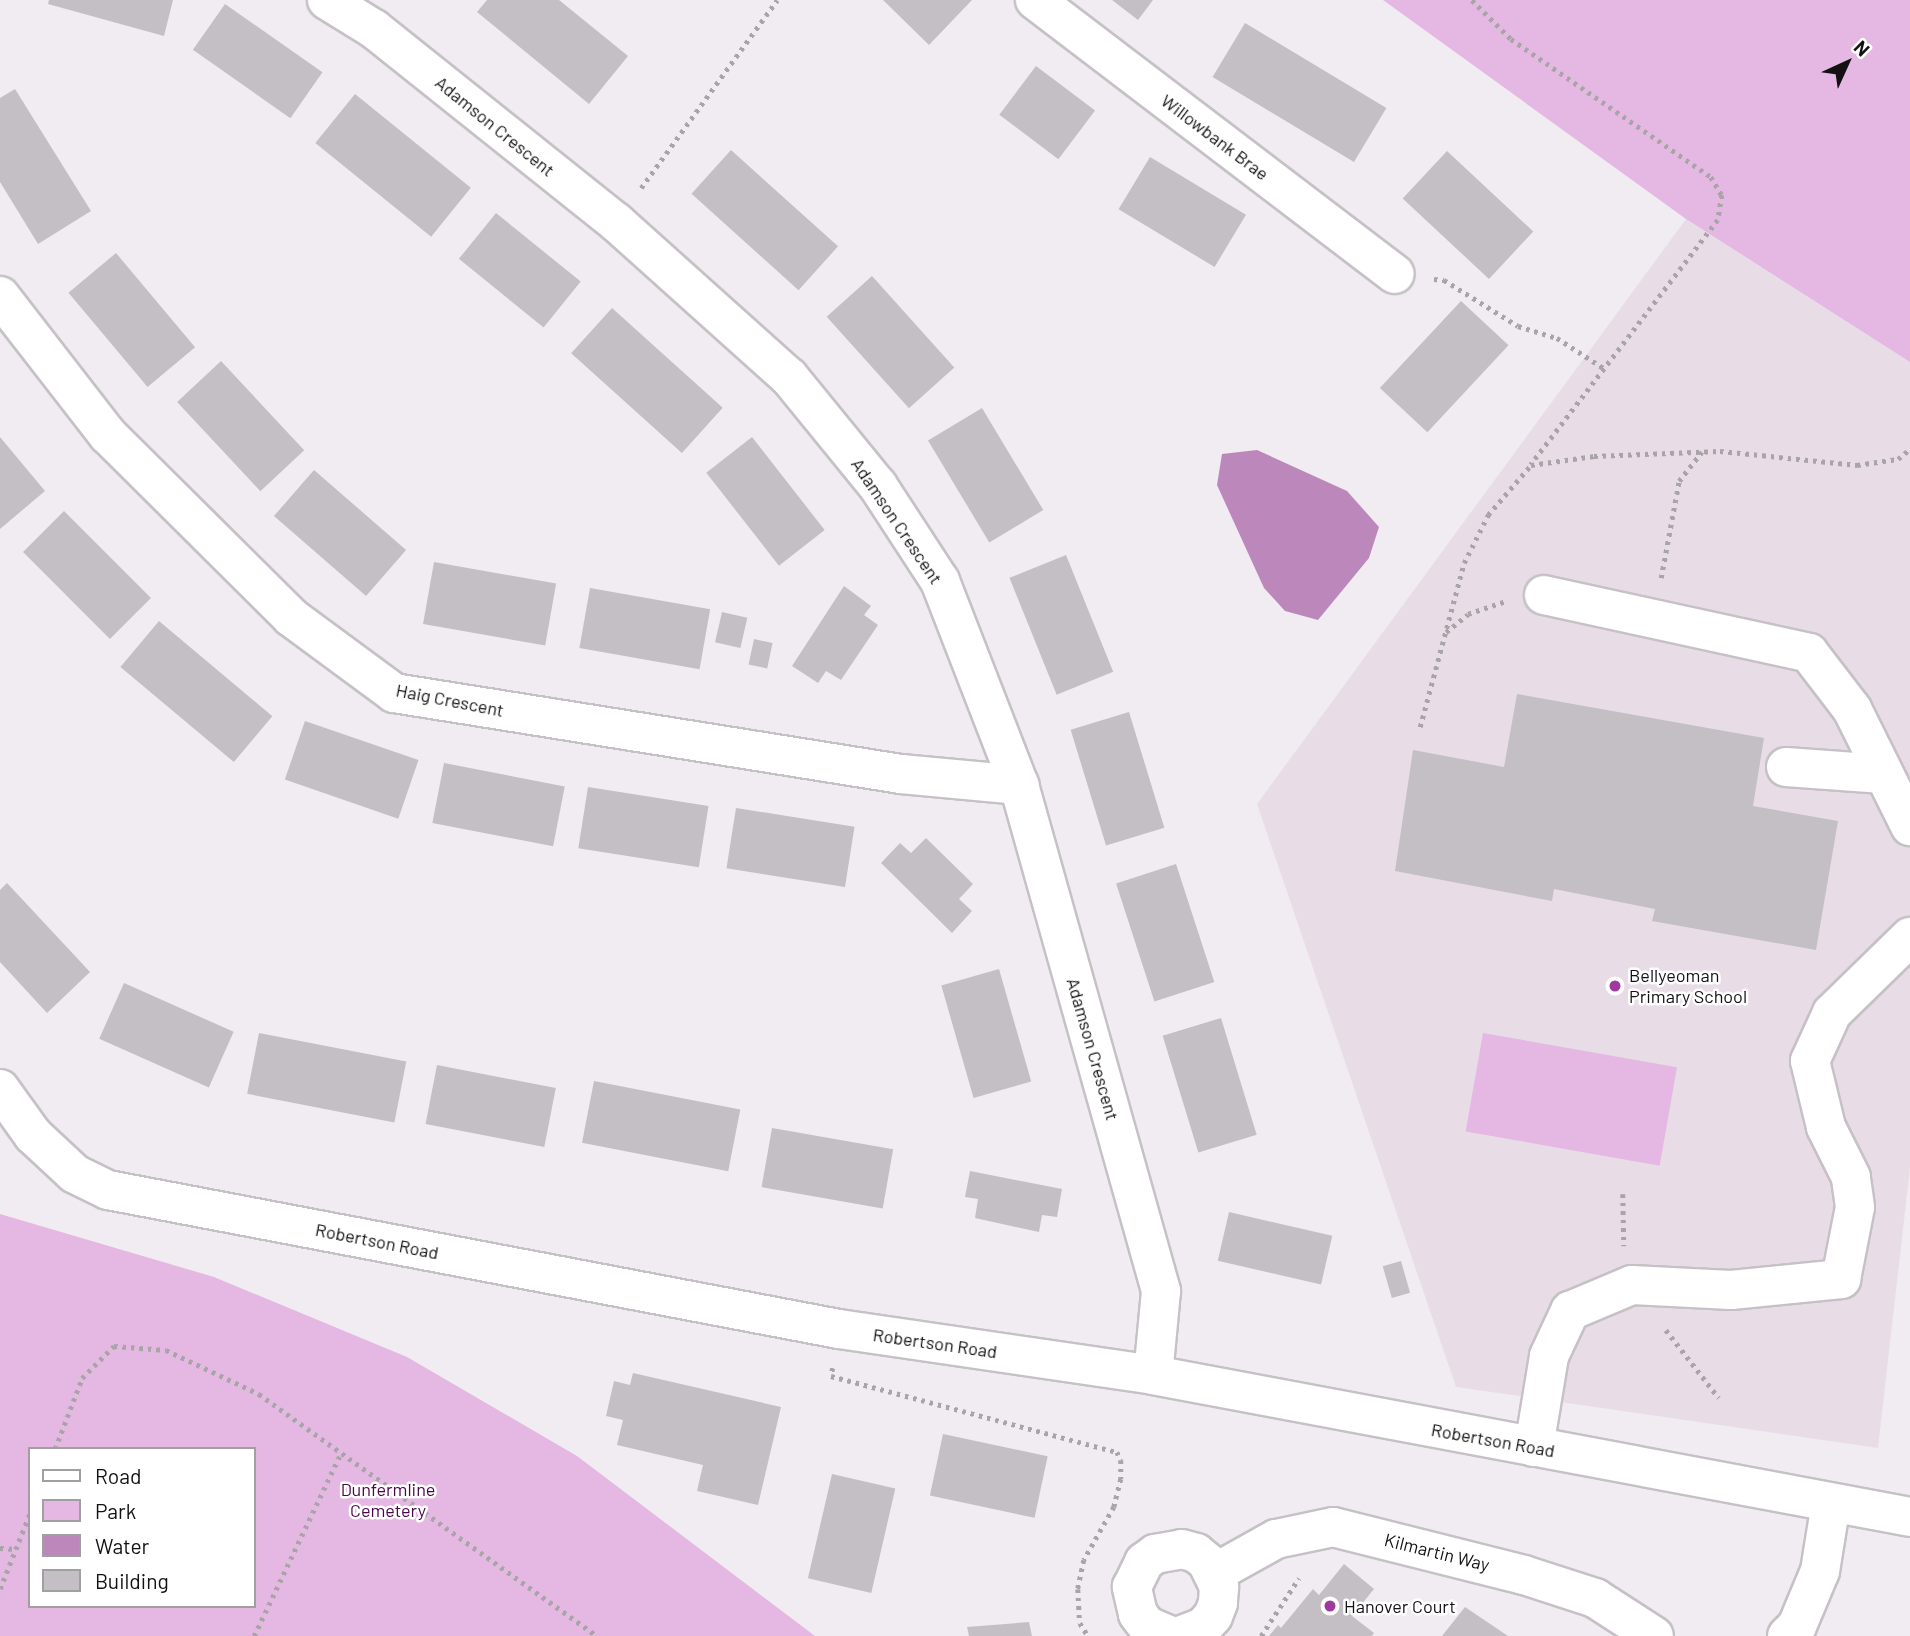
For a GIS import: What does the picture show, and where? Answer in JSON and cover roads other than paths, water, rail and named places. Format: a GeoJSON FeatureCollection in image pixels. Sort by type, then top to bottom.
{"type":"FeatureCollection","features":[{"type":"Feature","properties":{"kind":"street","name":"Adamson Crescent"},"geometry":{"type":"LineString","coordinates":[[327,0],[374,29],[616,222],[789,377],[878,486],[940,581],[1019,785],[1161,1291],[1153,1376]]}},
{"type":"Feature","properties":{"kind":"street","name":"Willowbank Brae"},"geometry":{"type":"LineString","coordinates":[[1035,0],[1395,274]]}},
{"type":"Feature","properties":{"kind":"street","name":"Haig Crescent"},"geometry":{"type":"LineString","coordinates":[[0,296],[108,435],[291,617],[394,693],[901,774],[1019,785]]}},
{"type":"Feature","properties":{"kind":"street"},"geometry":{"type":"LineString","coordinates":[[1544,595],[1809,653],[1852,709],[1910,826]]}},
{"type":"Feature","properties":{"kind":"street"},"geometry":{"type":"LineString","coordinates":[[1786,767],[1883,774]]}},
{"type":"Feature","properties":{"kind":"street"},"geometry":{"type":"LineString","coordinates":[[1534,1447],[1549,1356],[1570,1311],[1628,1271],[1731,1290],[1841,1279],[1855,1207],[1854,1197],[1851,1177],[1826,1127],[1810,1061],[1832,1013],[1910,937]]}},
{"type":"Feature","properties":{"kind":"street","name":"Robertson Road"},"geometry":{"type":"LineString","coordinates":[[0,1090],[33,1135],[75,1174],[108,1190],[839,1329],[1153,1376],[1910,1517]]}},
{"type":"Feature","properties":{"kind":"street"},"geometry":{"type":"LineString","coordinates":[[1787,1636],[1797,1626],[1820,1571],[1831,1503]]}},
{"type":"Feature","properties":{"kind":"street","name":"Kilmartin Way"},"geometry":{"type":"LineString","coordinates":[[1215,1573],[1276,1539],[1333,1527],[1524,1575],[1595,1598],[1654,1636]]}},
{"type":"Feature","properties":{"kind":"street"},"geometry":{"type":"LineString","coordinates":[[1171,1636],[1147,1626],[1135,1608],[1132,1587],[1144,1562],[1168,1549],[1196,1553],[1215,1573],[1219,1587],[1213,1616],[1203,1627],[1180,1636]]}},
{"type":"Feature","properties":{"kind":"water"},"geometry":{"type":"Polygon","coordinates":[[[1257,450],[1347,491],[1379,527],[1369,558],[1318,620],[1285,611],[1264,588],[1217,485],[1222,454],[1257,450]]]}},
{"type":"Feature","properties":{"kind":"place","name":"Bellyeoman Primary School"},"geometry":{"type":"Point","coordinates":[1615,986]}},
{"type":"Feature","properties":{"kind":"place","name":"Hanover Court"},"geometry":{"type":"Point","coordinates":[1330,1606]}},
{"type":"Feature","properties":{"kind":"park label","name":"Dunfermline Cemetery"},"geometry":{"type":"Point","coordinates":[388,1500]}}]}
